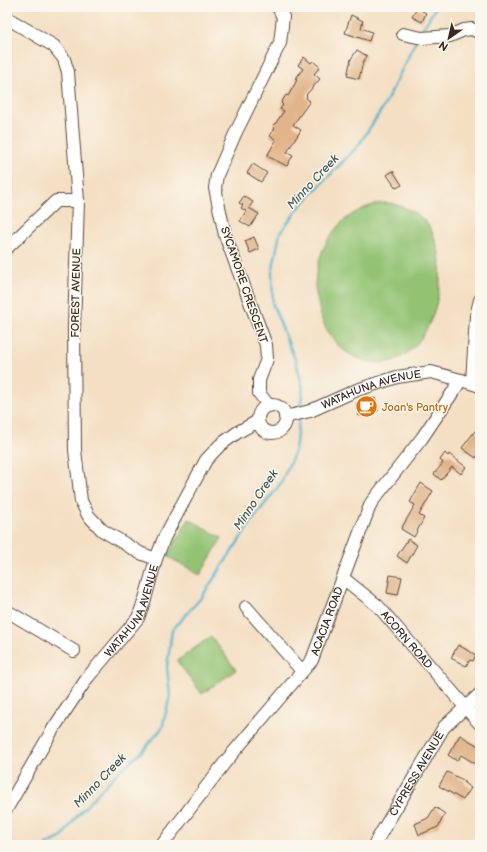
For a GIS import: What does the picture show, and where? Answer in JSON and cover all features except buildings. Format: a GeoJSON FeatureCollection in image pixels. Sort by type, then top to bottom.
{"type":"FeatureCollection","features":[{"type":"Feature","properties":{"kind":"street","name":"SYCAMORE CRESCENT"},"geometry":{"type":"LineString","coordinates":[[269,406],[259,393],[259,380],[267,359],[266,345],[225,235],[216,188],[217,175],[235,134],[280,43],[283,17],[278,7]]}},
{"type":"Feature","properties":{"kind":"street","name":"FOREST AVENUE"},"geometry":{"type":"LineString","coordinates":[[7,18],[54,46],[64,59],[68,72],[78,201],[74,328],[75,450],[80,501],[88,515],[102,530],[140,553],[156,559]]}},
{"type":"Feature","properties":{"kind":"street"},"geometry":{"type":"LineString","coordinates":[[413,36],[450,36],[464,30],[472,29],[480,33]]}},
{"type":"Feature","properties":{"kind":"street"},"geometry":{"type":"LineString","coordinates":[[7,248],[56,201],[78,201]]}},
{"type":"Feature","properties":{"kind":"street"},"geometry":{"type":"LineString","coordinates":[[471,383],[476,316],[480,300]]}},
{"type":"Feature","properties":{"kind":"street","name":"WATAHUNA AVENUE"},"geometry":{"type":"LineString","coordinates":[[295,414],[357,390],[397,377],[431,372],[471,383]]}},
{"type":"Feature","properties":{"kind":"street","name":"ACACIA ROAD"},"geometry":{"type":"LineString","coordinates":[[162,845],[226,761],[312,660],[371,503],[422,438],[471,383]]}},
{"type":"Feature","properties":{"kind":"street"},"geometry":{"type":"LineString","coordinates":[[269,406],[278,407],[282,410],[295,414],[281,430],[275,433],[266,432],[262,429],[258,421],[260,412],[263,408],[269,406]]}},
{"type":"Feature","properties":{"kind":"street","name":"WATAHUNA AVENUE"},"geometry":{"type":"LineString","coordinates":[[7,808],[53,729],[88,677],[138,618],[164,538],[206,460],[220,445],[238,432],[258,421]]}},
{"type":"Feature","properties":{"kind":"street","name":"ACORN ROAD"},"geometry":{"type":"LineString","coordinates":[[343,578],[378,606],[480,724]]}},
{"type":"Feature","properties":{"kind":"street"},"geometry":{"type":"LineString","coordinates":[[246,607],[302,671]]}},
{"type":"Feature","properties":{"kind":"street"},"geometry":{"type":"LineString","coordinates":[[7,611],[74,652]]}},
{"type":"Feature","properties":{"kind":"street","name":"CYPRESS AVENUE"},"geometry":{"type":"LineString","coordinates":[[374,845],[444,727],[480,694]]}},
{"type":"Feature","properties":{"kind":"green space"},"geometry":{"type":"Polygon","coordinates":[[[391,203],[418,215],[425,221],[436,241],[440,266],[438,294],[431,320],[418,342],[401,357],[379,363],[353,356],[333,340],[322,319],[315,285],[324,246],[339,225],[360,210],[377,204],[391,203]]]}},
{"type":"Feature","properties":{"kind":"green space"},"geometry":{"type":"Polygon","coordinates":[[[189,519],[222,538],[200,575],[167,556],[189,519]]]}},
{"type":"Feature","properties":{"kind":"green space"},"geometry":{"type":"Polygon","coordinates":[[[211,636],[236,670],[202,694],[177,661],[211,636]]]}},
{"type":"Feature","properties":{"kind":"waterway","name":"Minno Creek"},"geometry":{"type":"LineString","coordinates":[[420,33],[436,7]]}},
{"type":"Feature","properties":{"kind":"waterway","name":"Minno Creek"},"geometry":{"type":"LineString","coordinates":[[300,409],[303,388],[296,362],[273,305],[272,273],[280,233],[301,205],[358,146],[384,106],[416,41]]}},
{"type":"Feature","properties":{"kind":"waterway","name":"Minno Creek"},"geometry":{"type":"LineString","coordinates":[[46,845],[62,837],[77,816],[97,794],[119,771],[141,753],[162,728],[170,696],[167,667],[172,630],[201,598],[252,521],[281,483],[295,451],[299,418]]}},
{"type":"Feature","properties":{"kind":"place","name":"Joan's Pantry"},"geometry":{"type":"Point","coordinates":[367,407]}}]}
